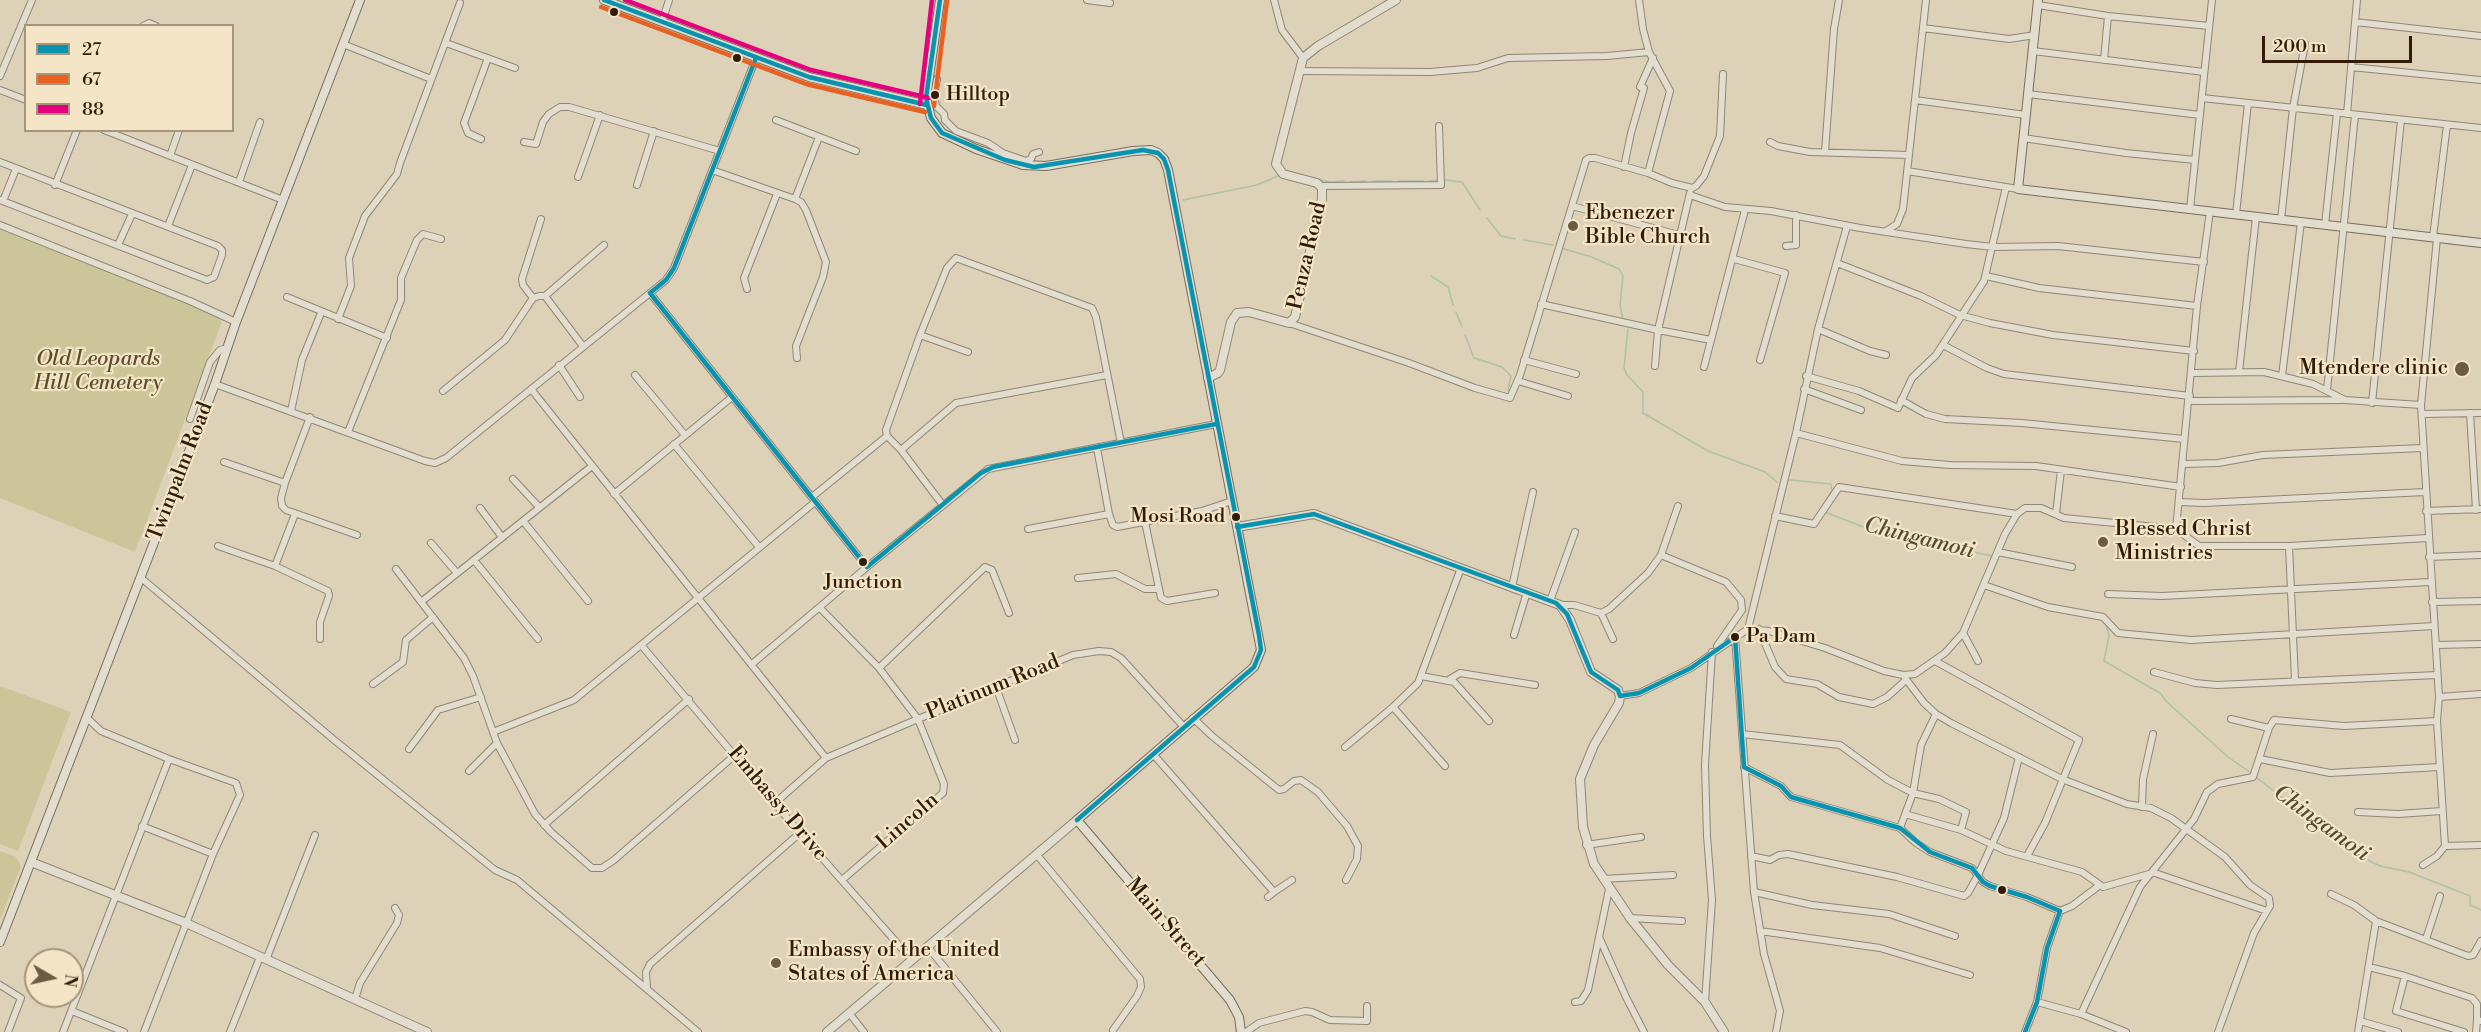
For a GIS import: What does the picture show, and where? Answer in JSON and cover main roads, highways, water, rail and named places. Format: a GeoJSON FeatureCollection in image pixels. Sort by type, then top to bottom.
{"type":"FeatureCollection","features":[{"type":"Feature","properties":{"kind":"main road","name":"Twinpalm Road"},"geometry":{"type":"LineString","coordinates":[[0,942],[360,0]]}},
{"type":"Feature","properties":{"kind":"main road"},"geometry":{"type":"LineString","coordinates":[[604,0],[756,58],[828,82],[927,105],[927,88],[940,0]]}},
{"type":"Feature","properties":{"kind":"main road"},"geometry":{"type":"LineString","coordinates":[[2038,3],[2018,189],[2481,243]]}},
{"type":"Feature","properties":{"kind":"main road","name":"Main Street"},"geometry":{"type":"LineString","coordinates":[[927,105],[934,124],[942,133],[976,149],[1023,165],[1046,166],[1151,150],[1158,153],[1168,170],[1259,635],[1260,657],[1254,667],[1077,820],[1230,1000],[1239,1017],[1241,1032]]}},
{"type":"Feature","properties":{"kind":"waterway"},"geometry":{"type":"LineString","coordinates":[[1183,200],[1257,185],[1278,176]]}},
{"type":"Feature","properties":{"kind":"waterway"},"geometry":{"type":"LineString","coordinates":[[1309,177],[1330,182],[1344,181]]}},
{"type":"Feature","properties":{"kind":"waterway"},"geometry":{"type":"LineString","coordinates":[[1429,181],[1437,180]]}},
{"type":"Feature","properties":{"kind":"waterway"},"geometry":{"type":"LineString","coordinates":[[1445,180],[1462,182],[1480,210]]}},
{"type":"Feature","properties":{"kind":"waterway"},"geometry":{"type":"LineString","coordinates":[[1350,182],[1366,181]]}},
{"type":"Feature","properties":{"kind":"waterway"},"geometry":{"type":"LineString","coordinates":[[1373,181],[1392,181]]}},
{"type":"Feature","properties":{"kind":"waterway"},"geometry":{"type":"LineString","coordinates":[[1399,181],[1423,181]]}},
{"type":"Feature","properties":{"kind":"waterway"},"geometry":{"type":"LineString","coordinates":[[1487,218],[1501,236],[1515,239]]}},
{"type":"Feature","properties":{"kind":"waterway"},"geometry":{"type":"LineString","coordinates":[[1524,240],[1553,245]]}},
{"type":"Feature","properties":{"kind":"waterway"},"geometry":{"type":"LineString","coordinates":[[1561,248],[1592,257],[1619,269],[1623,276],[1620,305],[1623,320]]}},
{"type":"Feature","properties":{"kind":"waterway"},"geometry":{"type":"LineString","coordinates":[[1431,276],[1448,287],[1453,305]]}},
{"type":"Feature","properties":{"kind":"waterway"},"geometry":{"type":"LineString","coordinates":[[1456,312],[1462,327]]}},
{"type":"Feature","properties":{"kind":"waterway"},"geometry":{"type":"LineString","coordinates":[[1628,329],[1624,368],[1627,375],[1643,392],[1643,413],[1708,451],[1765,472],[1777,482]]}},
{"type":"Feature","properties":{"kind":"waterway"},"geometry":{"type":"LineString","coordinates":[[1465,335],[1474,358],[1502,367],[1511,376],[1508,390]]}},
{"type":"Feature","properties":{"kind":"waterway","name":"Chingamoti"},"geometry":{"type":"LineString","coordinates":[[1790,480],[1831,484],[1832,491],[1824,504]]}},
{"type":"Feature","properties":{"kind":"waterway","name":"Chingamoti"},"geometry":{"type":"LineString","coordinates":[[1825,512],[1871,530],[1992,556],[1990,562]]}},
{"type":"Feature","properties":{"kind":"waterway","name":"Chingamoti"},"geometry":{"type":"LineString","coordinates":[[2106,624],[2109,636],[2104,661],[2160,693],[2228,757],[2251,773]]}},
{"type":"Feature","properties":{"kind":"waterway","name":"Chingamoti"},"geometry":{"type":"LineString","coordinates":[[2256,777],[2303,814],[2330,829],[2360,851],[2368,860],[2380,866],[2409,872],[2470,896],[2470,905],[2481,910]]}},
{"type":"Feature","properties":{"kind":"place","name":"Hilltop"},"geometry":{"type":"Point","coordinates":[935,95]}},
{"type":"Feature","properties":{"kind":"place","name":"Ebenezer Bible Church"},"geometry":{"type":"Point","coordinates":[1573,226]}},
{"type":"Feature","properties":{"kind":"place","name":"Mtendere clinic"},"geometry":{"type":"Point","coordinates":[2462,369]}},
{"type":"Feature","properties":{"kind":"place","name":"Mosi Road"},"geometry":{"type":"Point","coordinates":[1236,517]}},
{"type":"Feature","properties":{"kind":"place","name":"Blessed Christ Ministries"},"geometry":{"type":"Point","coordinates":[2103,542]}},
{"type":"Feature","properties":{"kind":"place","name":"Junction"},"geometry":{"type":"Point","coordinates":[863,562]}},
{"type":"Feature","properties":{"kind":"place","name":"Pa Dam"},"geometry":{"type":"Point","coordinates":[1735,637]}},
{"type":"Feature","properties":{"kind":"place","name":"Embassy of the United States of America"},"geometry":{"type":"Point","coordinates":[776,963]}},
{"type":"Feature","properties":{"kind":"park label","name":"Old Leopards Hill Cemetery"},"geometry":{"type":"Point","coordinates":[98,372]}}]}
